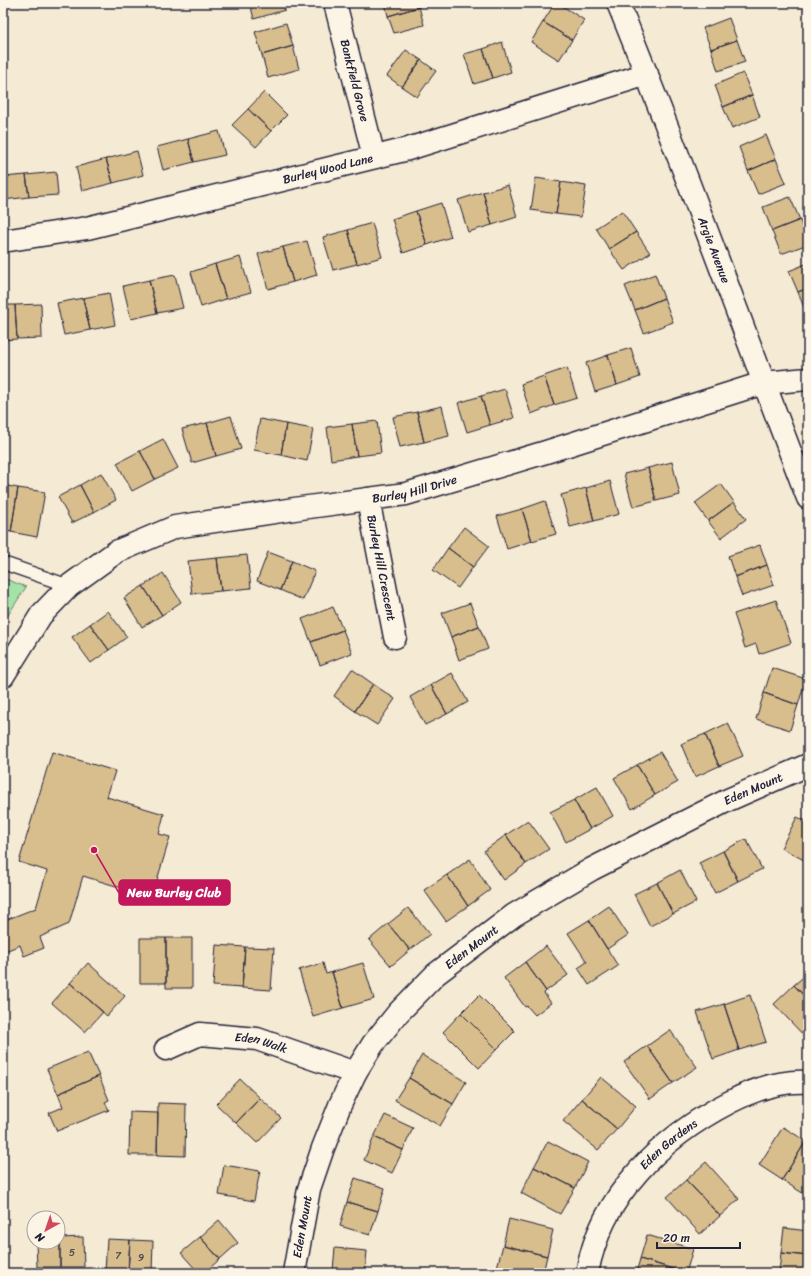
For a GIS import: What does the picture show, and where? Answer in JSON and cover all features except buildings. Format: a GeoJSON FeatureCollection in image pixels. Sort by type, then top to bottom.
{"type":"FeatureCollection","features":[{"type":"Feature","properties":{"kind":"street","name":"Bankfield Grove"},"geometry":{"type":"LineString","coordinates":[[335,3],[374,158]]}},
{"type":"Feature","properties":{"kind":"street","name":"Argie Avenue"},"geometry":{"type":"LineString","coordinates":[[618,3],[647,74],[763,383],[808,498]]}},
{"type":"Feature","properties":{"kind":"street","name":"Burley Wood Lane"},"geometry":{"type":"LineString","coordinates":[[3,241],[87,228],[374,158],[408,149],[647,74]]}},
{"type":"Feature","properties":{"kind":"street","name":"Burley Hill Drive"},"geometry":{"type":"LineString","coordinates":[[3,676],[41,615],[69,586],[116,552],[175,527],[406,494],[546,452],[763,383],[808,379]]}},
{"type":"Feature","properties":{"kind":"street","name":"Burley Hill Crescent"},"geometry":{"type":"LineString","coordinates":[[368,499],[395,637]]}},
{"type":"Feature","properties":{"kind":"street","name":"Eden Mount"},"geometry":{"type":"LineString","coordinates":[[294,1273],[309,1189],[340,1105],[355,1073],[373,1044],[398,1013],[436,974],[514,915],[592,869],[728,800],[808,765]]}},
{"type":"Feature","properties":{"kind":"street","name":"Eden Walk"},"geometry":{"type":"LineString","coordinates":[[166,1049],[200,1034],[257,1039],[355,1073]]}},
{"type":"Feature","properties":{"kind":"street","name":"Eden Gardens"},"geometry":{"type":"LineString","coordinates":[[587,1273],[590,1256],[605,1218],[626,1185],[651,1156],[680,1132],[709,1113],[738,1098],[764,1088],[786,1083],[808,1082]]}},
{"type":"Feature","properties":{"kind":"lane"},"geometry":{"type":"LineString","coordinates":[[3,563],[69,586]]}},
{"type":"Feature","properties":{"kind":"green space"},"geometry":{"type":"Polygon","coordinates":[[[3,578],[26,587],[3,623],[3,578]]]}},
{"type":"Feature","properties":{"kind":"place","name":"New Burley Club"},"geometry":{"type":"Point","coordinates":[94,850]}}]}
